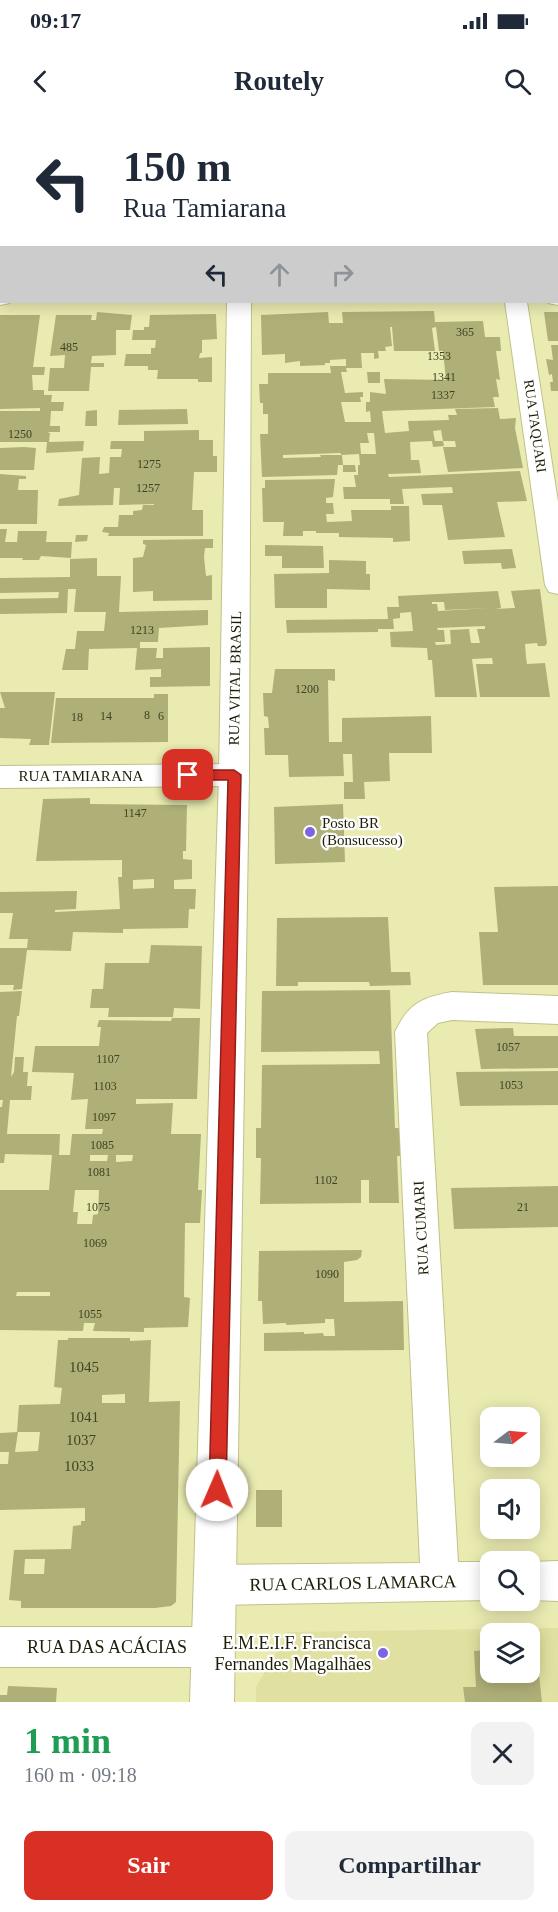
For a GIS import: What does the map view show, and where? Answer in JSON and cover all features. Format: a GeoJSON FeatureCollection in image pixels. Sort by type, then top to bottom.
{"type":"FeatureCollection","features":[{"type":"Feature","properties":{"kind":"street","name":"RUA VITAL BRASIL"},"geometry":{"type":"LineString","coordinates":[[212,1702],[234,775],[239,303]]}},
{"type":"Feature","properties":{"kind":"street","name":"RUA TAQUARI"},"geometry":{"type":"LineString","coordinates":[[516,303],[558,585]]}},
{"type":"Feature","properties":{"kind":"street","name":"RUA TAMIARANA"},"geometry":{"type":"LineString","coordinates":[[0,777],[234,775]]}},
{"type":"Feature","properties":{"kind":"street","name":"RUA CUMARI"},"geometry":{"type":"LineString","coordinates":[[440,1581],[411,1032],[416,1022],[428,1011],[437,1008],[452,1006],[558,1010]]}},
{"type":"Feature","properties":{"kind":"street","name":"RUA CARLOS LAMARCA"},"geometry":{"type":"LineString","coordinates":[[215,1585],[480,1581]]}},
{"type":"Feature","properties":{"kind":"street"},"geometry":{"type":"LineString","coordinates":[[540,1581],[558,1581]]}},
{"type":"Feature","properties":{"kind":"street","name":"RUA DAS ACÁCIAS"},"geometry":{"type":"LineString","coordinates":[[0,1647],[213,1647]]}},
{"type":"Feature","properties":{"kind":"shaded area","name":"E.M.E.I.F. Francisca Fernandes Magalhães"},"geometry":{"type":"Polygon","coordinates":[[[540,1628],[558,1628],[558,1702],[256,1702],[256,1687],[288,1632],[480,1629],[480,1683],[540,1683],[540,1628]]]}},
{"type":"Feature","properties":{"kind":"building"},"geometry":{"type":"Polygon","coordinates":[[[434,311],[435,322],[483,321],[485,337],[500,337],[501,351],[496,351],[500,380],[496,379],[499,397],[493,397],[495,407],[382,411],[385,433],[409,431],[408,421],[449,420],[448,415],[457,415],[455,409],[498,408],[500,419],[516,418],[515,428],[523,468],[448,472],[443,447],[456,447],[455,441],[443,441],[444,446],[433,447],[432,441],[410,442],[411,460],[419,460],[421,473],[388,474],[389,477],[520,471],[527,501],[497,502],[505,537],[448,540],[442,505],[423,505],[421,494],[453,493],[452,487],[402,489],[404,504],[390,504],[390,499],[344,499],[343,487],[356,487],[354,475],[358,475],[359,454],[342,455],[343,465],[338,465],[337,475],[262,477],[260,434],[268,434],[268,414],[263,414],[259,384],[268,384],[268,373],[331,373],[330,366],[346,366],[346,359],[330,360],[330,363],[325,363],[325,365],[300,366],[300,361],[285,363],[285,354],[262,355],[261,315],[328,312],[329,323],[343,323],[342,312],[434,311]],[[390,327],[392,346],[385,347],[386,351],[378,351],[379,358],[374,359],[374,353],[361,353],[362,368],[346,368],[347,372],[341,372],[345,393],[363,392],[363,397],[360,397],[361,402],[341,402],[345,422],[371,422],[370,411],[366,412],[366,402],[370,402],[370,392],[386,394],[384,379],[446,380],[443,351],[439,351],[436,327],[432,328],[435,351],[394,351],[392,327],[390,327]],[[441,430],[433,431],[435,441],[443,441],[441,430]],[[367,433],[369,443],[360,443],[361,454],[376,454],[374,433],[367,433]],[[340,453],[283,455],[283,458],[321,457],[320,455],[342,455],[340,453]]]}},
{"type":"Feature","properties":{"kind":"building"},"geometry":{"type":"Polygon","coordinates":[[[97,312],[132,315],[130,330],[116,330],[116,355],[92,356],[91,363],[104,363],[104,367],[91,367],[89,391],[48,391],[50,368],[64,368],[65,355],[50,356],[56,315],[92,315],[91,320],[96,320],[97,312]]]}},
{"type":"Feature","properties":{"kind":"building"},"geometry":{"type":"Polygon","coordinates":[[[544,312],[558,312],[558,341],[548,341],[544,312]]]}},
{"type":"Feature","properties":{"kind":"building"},"geometry":{"type":"Polygon","coordinates":[[[216,314],[217,339],[202,340],[202,353],[199,358],[212,357],[212,382],[198,382],[198,379],[157,379],[158,370],[148,370],[148,366],[124,366],[126,354],[151,354],[151,348],[155,348],[156,340],[132,340],[133,330],[144,330],[144,327],[149,327],[150,315],[216,314]]]}},
{"type":"Feature","properties":{"kind":"building"},"geometry":{"type":"Polygon","coordinates":[[[0,315],[40,315],[33,367],[45,367],[44,375],[32,375],[33,390],[44,390],[44,395],[52,395],[51,402],[64,402],[63,411],[51,411],[50,426],[60,426],[60,432],[47,432],[50,433],[49,442],[84,441],[83,451],[46,453],[47,442],[0,442],[0,411],[40,411],[40,408],[0,409],[0,315]]]}},
{"type":"Feature","properties":{"kind":"building"},"geometry":{"type":"Polygon","coordinates":[[[551,345],[558,345],[558,391],[551,391],[552,374],[549,375],[546,359],[553,360],[551,345]]]}},
{"type":"Feature","properties":{"kind":"building"},"geometry":{"type":"Polygon","coordinates":[[[367,372],[380,372],[380,383],[368,383],[367,372]]]}},
{"type":"Feature","properties":{"kind":"building"},"geometry":{"type":"Polygon","coordinates":[[[187,409],[188,424],[118,425],[119,410],[187,409]]]}},
{"type":"Feature","properties":{"kind":"building"},"geometry":{"type":"Polygon","coordinates":[[[97,410],[97,426],[85,426],[86,411],[97,410]]]}},
{"type":"Feature","properties":{"kind":"building"},"geometry":{"type":"Polygon","coordinates":[[[199,430],[199,440],[213,440],[213,456],[217,456],[217,472],[194,472],[192,510],[203,510],[203,536],[108,536],[109,533],[102,532],[104,527],[118,527],[119,515],[133,515],[133,511],[142,510],[143,505],[154,505],[154,504],[119,505],[120,488],[114,488],[113,505],[58,506],[59,499],[79,495],[82,458],[100,457],[99,474],[109,473],[110,457],[121,457],[122,449],[110,449],[111,441],[144,441],[144,431],[199,430]]]}},
{"type":"Feature","properties":{"kind":"building"},"geometry":{"type":"Polygon","coordinates":[[[0,448],[36,448],[34,470],[0,470],[0,448]]]}},
{"type":"Feature","properties":{"kind":"building"},"geometry":{"type":"Polygon","coordinates":[[[343,465],[355,465],[356,472],[343,472],[343,465]]]}},
{"type":"Feature","properties":{"kind":"building"},"geometry":{"type":"Polygon","coordinates":[[[0,474],[26,476],[26,479],[19,479],[18,490],[38,490],[37,524],[0,524],[0,474]]]}},
{"type":"Feature","properties":{"kind":"building"},"geometry":{"type":"Polygon","coordinates":[[[335,479],[333,497],[326,498],[326,503],[333,503],[334,514],[326,514],[327,522],[352,521],[351,510],[391,510],[391,506],[409,506],[410,541],[393,542],[393,538],[339,537],[339,533],[316,533],[316,531],[303,531],[303,536],[283,536],[284,522],[263,522],[262,488],[265,488],[265,480],[335,479]]]}},
{"type":"Feature","properties":{"kind":"building"},"geometry":{"type":"Polygon","coordinates":[[[0,529],[7,529],[5,542],[17,542],[18,531],[47,531],[46,542],[72,542],[71,558],[41,556],[39,560],[22,560],[23,558],[0,558],[0,529]]]}},
{"type":"Feature","properties":{"kind":"building"},"geometry":{"type":"Polygon","coordinates":[[[76,535],[88,535],[87,541],[75,542],[76,535]]]}},
{"type":"Feature","properties":{"kind":"building"},"geometry":{"type":"Polygon","coordinates":[[[213,539],[213,548],[205,548],[204,557],[206,576],[212,575],[212,600],[153,601],[153,591],[133,592],[133,558],[143,557],[146,545],[143,544],[143,540],[213,539]]]}},
{"type":"Feature","properties":{"kind":"building"},"geometry":{"type":"Polygon","coordinates":[[[265,545],[323,546],[324,568],[282,568],[282,556],[265,556],[265,545]]]}},
{"type":"Feature","properties":{"kind":"building"},"geometry":{"type":"Polygon","coordinates":[[[512,549],[516,568],[502,569],[501,563],[464,564],[462,551],[512,549]]]}},
{"type":"Feature","properties":{"kind":"building"},"geometry":{"type":"Polygon","coordinates":[[[97,558],[97,576],[121,576],[119,612],[208,610],[208,625],[159,628],[158,642],[140,642],[140,648],[157,648],[156,658],[163,658],[163,648],[210,647],[210,686],[150,687],[150,677],[161,677],[161,669],[135,670],[137,648],[89,649],[88,670],[62,670],[66,649],[75,649],[77,631],[104,631],[106,612],[74,612],[76,589],[68,589],[67,613],[0,614],[0,599],[58,598],[59,592],[0,593],[0,578],[70,577],[70,559],[97,558]]]}},
{"type":"Feature","properties":{"kind":"building"},"geometry":{"type":"Polygon","coordinates":[[[329,560],[366,561],[366,574],[370,574],[370,590],[327,589],[327,608],[275,608],[274,574],[329,573],[329,560]]]}},
{"type":"Feature","properties":{"kind":"building"},"geometry":{"type":"Polygon","coordinates":[[[540,589],[547,643],[545,646],[538,646],[537,643],[525,644],[526,657],[527,664],[545,663],[550,697],[480,697],[476,664],[493,664],[492,658],[472,659],[477,697],[435,697],[432,660],[428,660],[427,648],[391,647],[390,632],[413,631],[411,612],[400,613],[400,618],[393,619],[394,629],[378,629],[378,632],[287,633],[286,620],[388,619],[387,607],[399,607],[398,596],[498,591],[501,608],[495,609],[515,608],[511,591],[540,589]],[[432,602],[432,604],[437,604],[438,611],[490,608],[445,610],[444,602],[432,602]],[[485,626],[437,628],[444,630],[445,642],[435,642],[436,645],[451,644],[450,630],[469,629],[471,643],[480,643],[477,629],[485,629],[485,626]]]}},
{"type":"Feature","properties":{"kind":"building"},"geometry":{"type":"Polygon","coordinates":[[[275,669],[335,669],[335,681],[328,680],[329,742],[342,742],[342,718],[431,716],[432,753],[389,753],[390,781],[364,782],[365,799],[344,799],[344,782],[353,782],[352,754],[343,754],[344,776],[289,777],[288,755],[265,755],[264,728],[269,728],[268,717],[264,716],[263,693],[272,693],[275,669]]]}},
{"type":"Feature","properties":{"kind":"building"},"geometry":{"type":"Polygon","coordinates":[[[0,692],[55,692],[49,745],[29,745],[31,739],[0,738],[0,708],[5,708],[0,692]]]}},
{"type":"Feature","properties":{"kind":"building"},"geometry":{"type":"Polygon","coordinates":[[[154,694],[168,694],[168,742],[51,743],[56,698],[154,698],[154,694]]]}},
{"type":"Feature","properties":{"kind":"building"},"geometry":{"type":"Polygon","coordinates":[[[90,798],[90,804],[187,805],[186,851],[183,851],[183,859],[192,860],[192,879],[174,880],[174,889],[196,889],[195,909],[189,909],[188,928],[123,929],[123,933],[73,932],[71,951],[27,950],[22,989],[13,990],[14,985],[0,985],[0,948],[27,948],[28,939],[9,939],[13,913],[0,913],[0,892],[77,891],[76,909],[55,910],[55,912],[120,909],[118,877],[122,877],[122,860],[36,861],[43,799],[90,798]],[[154,879],[133,880],[133,889],[154,888],[154,879]]]}},
{"type":"Feature","properties":{"kind":"building"},"geometry":{"type":"Polygon","coordinates":[[[343,804],[345,862],[275,864],[274,807],[343,804]]]}},
{"type":"Feature","properties":{"kind":"building"},"geometry":{"type":"Polygon","coordinates":[[[558,886],[558,985],[483,985],[479,932],[498,932],[494,887],[558,886]]]}},
{"type":"Feature","properties":{"kind":"building"},"geometry":{"type":"Polygon","coordinates":[[[388,917],[391,972],[410,972],[411,985],[370,986],[369,982],[298,982],[298,986],[276,986],[277,918],[388,917]]]}},
{"type":"Feature","properties":{"kind":"building"},"geometry":{"type":"Polygon","coordinates":[[[151,945],[202,946],[200,1009],[174,1008],[173,1017],[108,1017],[109,1008],[90,1008],[92,989],[103,989],[105,963],[149,963],[151,945]]]}},
{"type":"Feature","properties":{"kind":"building"},"geometry":{"type":"Polygon","coordinates":[[[390,990],[395,1128],[400,1128],[402,1156],[397,1156],[399,1203],[369,1203],[369,1180],[361,1180],[361,1203],[260,1204],[261,1158],[256,1158],[256,1128],[261,1128],[262,1065],[380,1064],[379,1051],[261,1052],[262,991],[390,990]]]}},
{"type":"Feature","properties":{"kind":"building"},"geometry":{"type":"Polygon","coordinates":[[[22,991],[11,1077],[14,1072],[15,1057],[24,1057],[23,1072],[28,1072],[27,1086],[32,1086],[31,1100],[10,1100],[7,1134],[60,1134],[59,1155],[70,1155],[72,1134],[102,1134],[103,1129],[85,1129],[88,1099],[71,1100],[74,1073],[32,1072],[35,1046],[99,1046],[101,1027],[97,1027],[99,1020],[171,1021],[172,1018],[200,1018],[197,1099],[136,1099],[136,1104],[173,1103],[171,1134],[201,1134],[198,1190],[202,1190],[200,1223],[185,1223],[184,1297],[190,1298],[188,1327],[144,1328],[144,1332],[93,1331],[95,1323],[84,1323],[83,1331],[0,1330],[0,1190],[49,1190],[52,1155],[5,1154],[4,1163],[0,1163],[0,1107],[2,1107],[3,1100],[0,1100],[0,992],[22,991]],[[90,1155],[90,1161],[107,1161],[108,1155],[90,1155]],[[116,1155],[116,1162],[132,1161],[133,1155],[116,1155]],[[75,1190],[73,1212],[78,1212],[77,1224],[92,1224],[93,1215],[98,1214],[99,1190],[75,1190]],[[17,1292],[16,1296],[50,1296],[50,1292],[17,1292]]]}},
{"type":"Feature","properties":{"kind":"building"},"geometry":{"type":"Polygon","coordinates":[[[513,1028],[514,1036],[558,1036],[558,1068],[481,1069],[475,1029],[513,1028]]]}},
{"type":"Feature","properties":{"kind":"building"},"geometry":{"type":"Polygon","coordinates":[[[558,1071],[558,1105],[460,1106],[456,1072],[558,1071]]]}},
{"type":"Feature","properties":{"kind":"building"},"geometry":{"type":"Polygon","coordinates":[[[558,1186],[558,1227],[454,1229],[451,1188],[558,1186]]]}},
{"type":"Feature","properties":{"kind":"building"},"geometry":{"type":"Polygon","coordinates":[[[362,1250],[361,1257],[357,1260],[344,1262],[344,1302],[403,1301],[404,1350],[264,1351],[264,1333],[304,1332],[304,1334],[323,1333],[324,1336],[335,1336],[334,1319],[325,1319],[325,1323],[263,1324],[262,1301],[258,1301],[259,1251],[362,1250]]]}},
{"type":"Feature","properties":{"kind":"building"},"geometry":{"type":"Polygon","coordinates":[[[130,1338],[130,1341],[151,1340],[149,1402],[180,1401],[176,1602],[171,1606],[155,1608],[21,1608],[21,1601],[9,1600],[14,1550],[71,1549],[73,1526],[81,1525],[81,1521],[85,1521],[85,1508],[0,1510],[0,1464],[8,1464],[9,1452],[0,1452],[0,1433],[18,1432],[19,1405],[60,1404],[62,1388],[54,1387],[58,1340],[130,1338]],[[125,1394],[102,1395],[102,1403],[125,1403],[125,1394]],[[18,1432],[15,1452],[38,1451],[40,1432],[18,1432]],[[25,1559],[24,1574],[44,1574],[45,1559],[25,1559]]]}},
{"type":"Feature","properties":{"kind":"building"},"geometry":{"type":"Polygon","coordinates":[[[256,1490],[282,1490],[282,1527],[256,1527],[256,1490]]]}},
{"type":"Feature","properties":{"kind":"building"},"geometry":{"type":"Polygon","coordinates":[[[474,1651],[480,1651],[480,1683],[540,1683],[542,1702],[465,1702],[463,1687],[476,1687],[474,1651]]]}},
{"type":"Feature","properties":{"kind":"building"},"geometry":{"type":"Polygon","coordinates":[[[8,1686],[57,1688],[56,1702],[0,1702],[0,1695],[7,1695],[8,1686]]]}},
{"type":"Feature","properties":{"kind":"place","name":"Posto BR (Bonsucesso)"},"geometry":{"type":"Point","coordinates":[310,832]}},
{"type":"Feature","properties":{"kind":"place","name":"E.M.E.I.F. Francisca Fernandes Magalhães"},"geometry":{"type":"Point","coordinates":[383,1653]}},
{"type":"Feature","properties":{"kind":"route"},"geometry":{"type":"LineString","coordinates":[[188,775],[234,775],[217,1490]]}}]}
